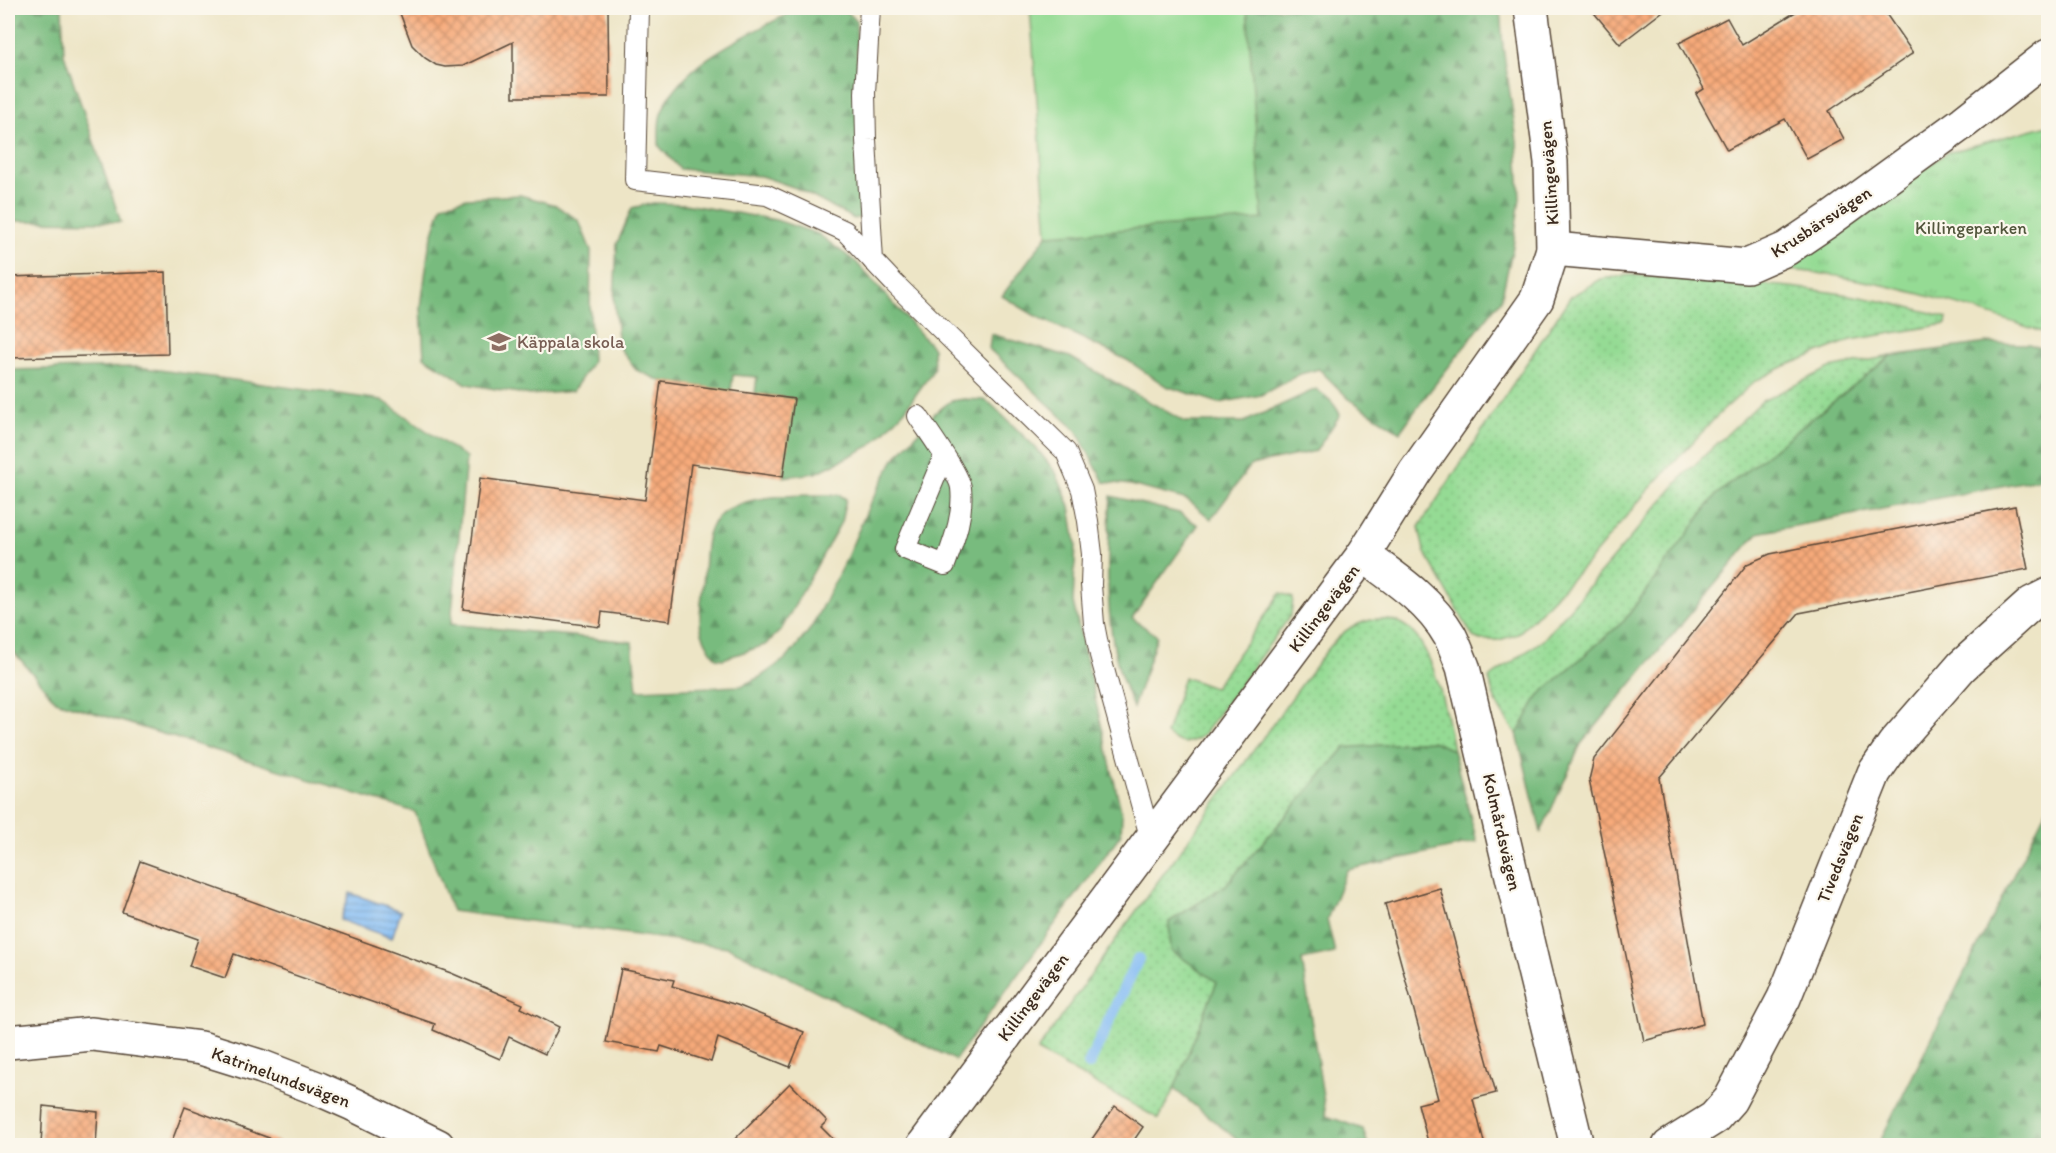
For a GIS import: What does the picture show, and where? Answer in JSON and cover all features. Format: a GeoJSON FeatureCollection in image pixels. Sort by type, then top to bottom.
{"type":"FeatureCollection","features":[{"type":"Feature","properties":{"kind":"street","name":"Killingevägen"},"geometry":{"type":"LineString","coordinates":[[923,1146],[1363,555],[1414,472],[1537,299],[1553,249],[1551,162],[1531,8]]}},
{"type":"Feature","properties":{"kind":"street","name":"Krusbärsvägen"},"geometry":{"type":"LineString","coordinates":[[1553,249],[1748,266],[1786,249],[1829,220],[1964,122],[2049,56]]}},
{"type":"Feature","properties":{"kind":"street","name":"Kolmårdsvägen"},"geometry":{"type":"LineString","coordinates":[[1363,555],[1409,588],[1433,612],[1450,636],[1463,667],[1577,1146]]}},
{"type":"Feature","properties":{"kind":"street","name":"Tivedsvägen"},"geometry":{"type":"LineString","coordinates":[[1669,1146],[1714,1118],[1730,1100],[1784,998],[1874,772],[1894,744],[1962,666],[2032,603],[2049,595]]}},
{"type":"Feature","properties":{"kind":"street","name":"Katrinelundsvägen"},"geometry":{"type":"LineString","coordinates":[[8,1042],[92,1034],[201,1048],[319,1089],[438,1146]]}},
{"type":"Feature","properties":{"kind":"lane"},"geometry":{"type":"LineString","coordinates":[[639,8],[635,180],[767,195],[845,231],[1066,452],[1082,490],[1088,521],[1092,554],[1091,585],[1094,624],[1100,656],[1151,840]]}},
{"type":"Feature","properties":{"kind":"lane"},"geometry":{"type":"LineString","coordinates":[[870,8],[865,93],[873,261]]}},
{"type":"Feature","properties":{"kind":"lane"},"geometry":{"type":"LineString","coordinates":[[918,416],[944,456],[961,486],[958,528],[945,565],[905,549],[944,456]]}},
{"type":"Feature","properties":{"kind":"green space"},"geometry":{"type":"Polygon","coordinates":[[[8,8],[62,8],[64,54],[121,222],[8,221],[8,8]]]}},
{"type":"Feature","properties":{"kind":"green space"},"geometry":{"type":"Polygon","coordinates":[[[800,8],[838,8],[851,15],[856,21],[862,217],[854,219],[796,188],[761,176],[680,169],[659,146],[661,114],[671,95],[684,78],[720,50],[800,8]]]}},
{"type":"Feature","properties":{"kind":"green space"},"geometry":{"type":"Polygon","coordinates":[[[1030,8],[1247,8],[1262,219],[1047,235],[1030,8]]]}},
{"type":"Feature","properties":{"kind":"green space"},"geometry":{"type":"Polygon","coordinates":[[[1247,8],[1500,8],[1503,47],[1517,141],[1520,198],[1513,246],[1501,300],[1400,432],[1349,399],[1319,369],[1300,374],[1261,395],[1219,403],[1166,386],[1127,360],[1034,315],[1002,296],[1047,235],[1262,219],[1247,8]]]}},
{"type":"Feature","properties":{"kind":"green space","name":"Killingeparken"},"geometry":{"type":"Polygon","coordinates":[[[2048,125],[2048,334],[1921,294],[1843,277],[1783,270],[1784,265],[1947,153],[2048,125]]]}},
{"type":"Feature","properties":{"kind":"green space"},"geometry":{"type":"Polygon","coordinates":[[[520,195],[556,205],[579,221],[591,251],[592,362],[573,391],[530,395],[467,384],[424,357],[421,307],[429,246],[442,205],[467,198],[520,195]]]}},
{"type":"Feature","properties":{"kind":"green space"},"geometry":{"type":"Polygon","coordinates":[[[653,203],[685,204],[776,220],[818,234],[856,262],[933,348],[934,369],[905,410],[872,445],[816,473],[783,477],[793,399],[755,393],[757,377],[733,375],[731,391],[661,381],[636,370],[619,347],[614,300],[617,244],[632,208],[653,203]]]}},
{"type":"Feature","properties":{"kind":"green space"},"geometry":{"type":"Polygon","coordinates":[[[1630,275],[1825,291],[1904,306],[1947,318],[1946,324],[1851,340],[1785,366],[1755,381],[1717,416],[1643,496],[1589,561],[1518,634],[1499,640],[1480,640],[1473,637],[1424,551],[1419,527],[1570,297],[1601,279],[1630,275]]]}},
{"type":"Feature","properties":{"kind":"green space"},"geometry":{"type":"Polygon","coordinates":[[[991,334],[1070,357],[1185,422],[1244,422],[1316,389],[1330,400],[1340,415],[1316,451],[1251,465],[1211,519],[1188,500],[1131,485],[1104,482],[1076,430],[989,349],[991,334]]]}},
{"type":"Feature","properties":{"kind":"green space"},"geometry":{"type":"Polygon","coordinates":[[[1987,343],[2029,344],[2048,351],[2048,477],[1758,533],[1581,744],[1541,832],[1517,734],[1539,695],[1624,621],[1716,495],[1891,356],[1987,343]]]}},
{"type":"Feature","properties":{"kind":"green space"},"geometry":{"type":"Polygon","coordinates":[[[1891,356],[1716,495],[1624,621],[1539,695],[1517,734],[1499,708],[1489,678],[1543,640],[1684,475],[1762,401],[1830,368],[1891,356]]]}},
{"type":"Feature","properties":{"kind":"green space"},"geometry":{"type":"Polygon","coordinates":[[[137,367],[382,400],[466,458],[451,624],[632,642],[637,690],[741,686],[760,677],[788,657],[811,628],[893,461],[935,413],[951,401],[984,400],[991,404],[1038,450],[1056,473],[1070,506],[1076,545],[1073,602],[1122,815],[1121,834],[955,1060],[728,947],[452,911],[415,812],[56,701],[8,645],[8,370],[137,367]]]}},
{"type":"Feature","properties":{"kind":"green space"},"geometry":{"type":"Polygon","coordinates":[[[839,495],[846,499],[841,522],[781,630],[765,645],[723,659],[716,658],[701,631],[700,615],[708,535],[716,520],[728,509],[764,498],[839,495]]]}},
{"type":"Feature","properties":{"kind":"green space"},"geometry":{"type":"Polygon","coordinates":[[[1111,496],[1179,513],[1198,525],[1132,618],[1157,636],[1133,708],[1120,673],[1111,630],[1108,540],[1111,496]]]}},
{"type":"Feature","properties":{"kind":"green space"},"geometry":{"type":"Polygon","coordinates":[[[1281,593],[1293,598],[1291,615],[1202,736],[1183,743],[1166,734],[1184,677],[1214,688],[1281,593]]]}},
{"type":"Feature","properties":{"kind":"green space"},"geometry":{"type":"Polygon","coordinates":[[[1375,619],[1399,622],[1413,633],[1423,646],[1431,662],[1443,700],[1453,750],[1432,741],[1345,748],[1225,886],[1169,922],[1171,950],[1217,982],[1174,1089],[1159,1119],[1037,1051],[1324,654],[1351,627],[1375,619]]]}},
{"type":"Feature","properties":{"kind":"green space"},"geometry":{"type":"Polygon","coordinates":[[[1432,741],[1453,750],[1477,842],[1347,870],[1327,919],[1335,953],[1302,960],[1326,1116],[1363,1129],[1368,1145],[1244,1145],[1174,1089],[1217,982],[1171,950],[1169,922],[1225,886],[1345,748],[1432,741]]]}},
{"type":"Feature","properties":{"kind":"green space"},"geometry":{"type":"Polygon","coordinates":[[[2048,806],[2048,1145],[1878,1145],[2048,806]]]}},
{"type":"Feature","properties":{"kind":"water"},"geometry":{"type":"Polygon","coordinates":[[[350,893],[401,911],[392,938],[340,920],[350,893]]]}},
{"type":"Feature","properties":{"kind":"building"},"geometry":{"type":"Polygon","coordinates":[[[398,8],[608,8],[609,97],[513,97],[513,42],[463,66],[436,65],[412,45],[398,8]]]}},
{"type":"Feature","properties":{"kind":"building"},"geometry":{"type":"Polygon","coordinates":[[[1590,8],[1667,8],[1620,44],[1590,8]]]}},
{"type":"Feature","properties":{"kind":"building"},"geometry":{"type":"Polygon","coordinates":[[[1802,8],[1882,8],[1913,53],[1829,111],[1844,139],[1807,159],[1785,119],[1727,150],[1696,94],[1704,89],[1679,43],[1727,18],[1742,45],[1802,8]]]}},
{"type":"Feature","properties":{"kind":"building"},"geometry":{"type":"Polygon","coordinates":[[[166,272],[168,354],[8,358],[8,277],[166,272]]]}},
{"type":"Feature","properties":{"kind":"building"},"geometry":{"type":"Polygon","coordinates":[[[661,381],[794,399],[783,477],[691,464],[670,621],[602,612],[600,627],[463,609],[480,478],[645,500],[661,381]]]}},
{"type":"Feature","properties":{"kind":"building"},"geometry":{"type":"Polygon","coordinates":[[[2015,506],[2028,569],[1799,613],[1659,778],[1703,1024],[1644,1041],[1589,780],[1594,759],[1747,564],[1770,554],[2015,506]]]}},
{"type":"Feature","properties":{"kind":"building"},"geometry":{"type":"Polygon","coordinates":[[[140,861],[451,973],[523,1004],[521,1008],[559,1027],[545,1054],[509,1037],[500,1059],[433,1030],[435,1024],[234,954],[225,978],[189,966],[198,939],[122,912],[140,861]]]}},
{"type":"Feature","properties":{"kind":"building"},"geometry":{"type":"Polygon","coordinates":[[[1440,888],[1496,1093],[1473,1099],[1485,1146],[1429,1146],[1418,1104],[1438,1099],[1385,904],[1440,888]]]}},
{"type":"Feature","properties":{"kind":"building"},"geometry":{"type":"Polygon","coordinates":[[[621,969],[674,980],[672,986],[737,1005],[804,1032],[790,1067],[718,1038],[711,1062],[661,1046],[659,1052],[606,1042],[621,969]]]}},
{"type":"Feature","properties":{"kind":"building"},"geometry":{"type":"Polygon","coordinates":[[[790,1083],[827,1121],[821,1127],[840,1146],[728,1146],[790,1083]]]}},
{"type":"Feature","properties":{"kind":"building"},"geometry":{"type":"Polygon","coordinates":[[[43,1106],[98,1112],[96,1146],[41,1146],[43,1106]]]}},
{"type":"Feature","properties":{"kind":"building"},"geometry":{"type":"Polygon","coordinates":[[[1115,1106],[1143,1127],[1130,1146],[1087,1146],[1115,1106]]]}},
{"type":"Feature","properties":{"kind":"building"},"geometry":{"type":"Polygon","coordinates":[[[185,1107],[280,1142],[279,1146],[170,1146],[185,1107]]]}},
{"type":"Feature","properties":{"kind":"waterway"},"geometry":{"type":"LineString","coordinates":[[1089,1064],[1138,959]]}},
{"type":"Feature","properties":{"kind":"place","name":"Käppala skola"},"geometry":{"type":"Point","coordinates":[499,342]}}]}
